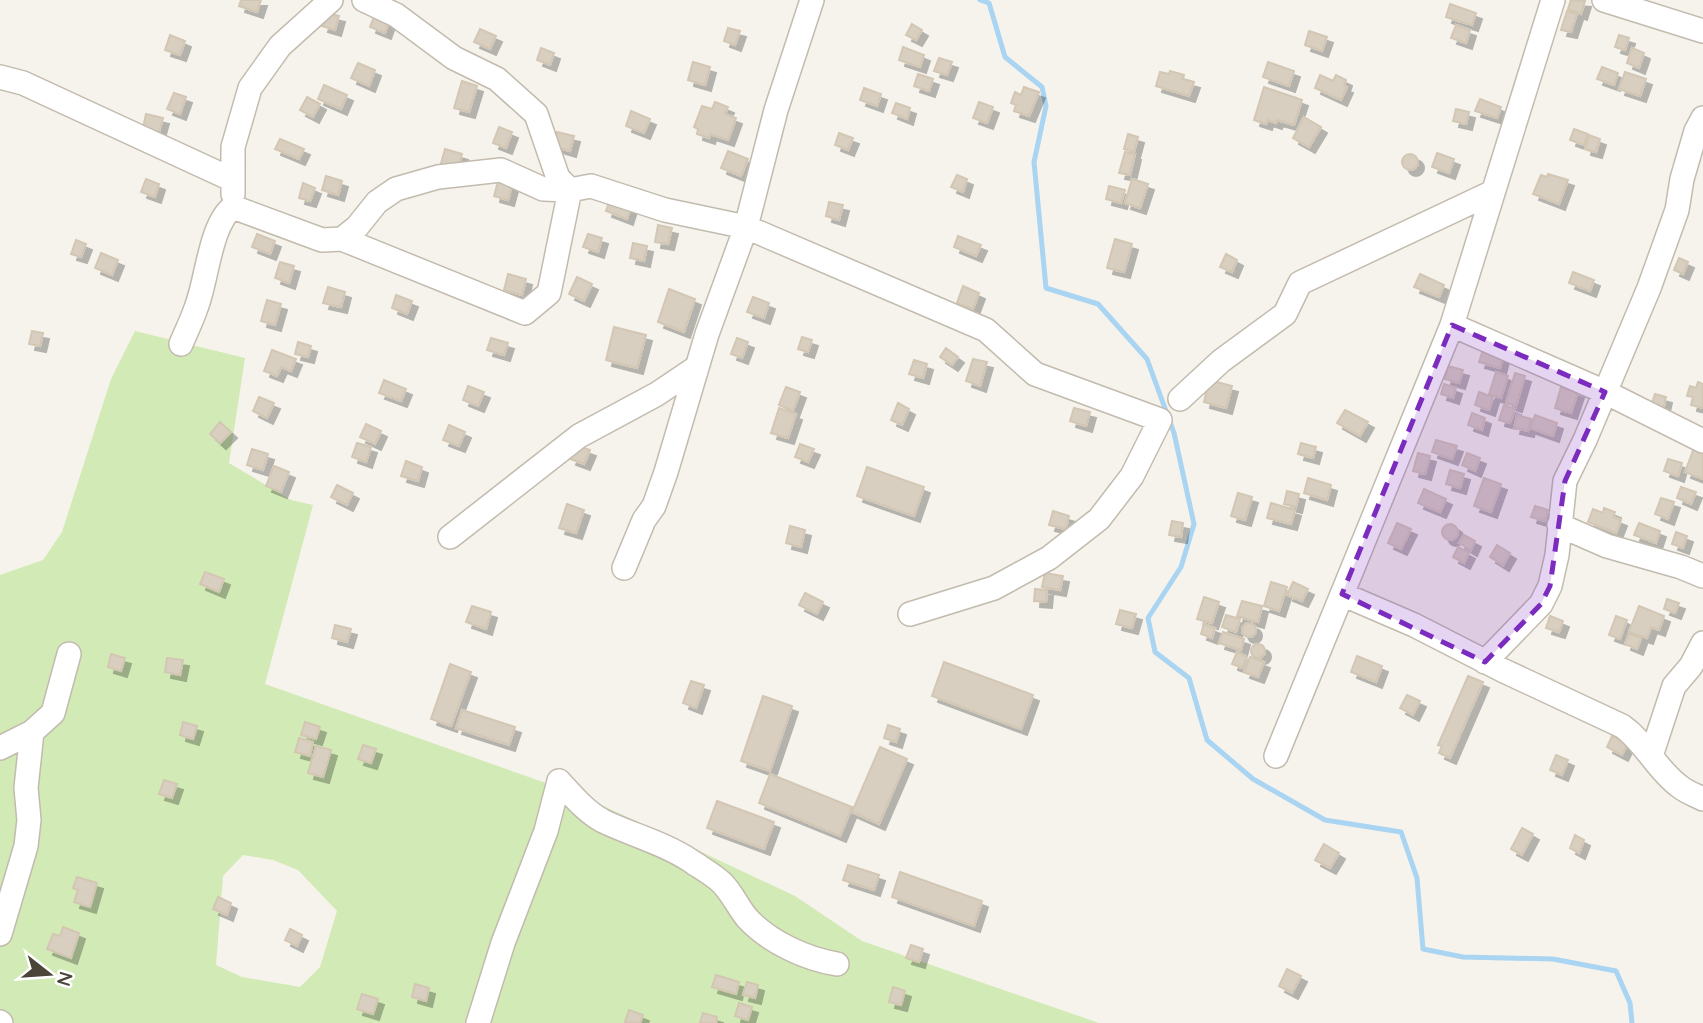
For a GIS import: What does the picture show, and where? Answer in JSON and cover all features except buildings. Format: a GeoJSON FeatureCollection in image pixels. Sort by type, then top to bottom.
{"type":"FeatureCollection","features":[{"type":"Feature","properties":{"kind":"street"},"geometry":{"type":"LineString","coordinates":[[233,207],[233,146],[250,88],[280,46],[331,0]]}},
{"type":"Feature","properties":{"kind":"street"},"geometry":{"type":"LineString","coordinates":[[364,0],[396,15],[454,58],[497,79],[536,114],[558,178],[570,190]]}},
{"type":"Feature","properties":{"kind":"street"},"geometry":{"type":"LineString","coordinates":[[624,568],[644,520],[658,495],[707,334],[746,228],[776,110],[812,0]]}},
{"type":"Feature","properties":{"kind":"street"},"geometry":{"type":"LineString","coordinates":[[1276,756],[1452,325],[1553,0]]}},
{"type":"Feature","properties":{"kind":"street"},"geometry":{"type":"LineString","coordinates":[[1604,0],[1703,31]]}},
{"type":"Feature","properties":{"kind":"street"},"geometry":{"type":"LineString","coordinates":[[0,77],[23,83],[233,180]]}},
{"type":"Feature","properties":{"kind":"street"},"geometry":{"type":"LineString","coordinates":[[1485,662],[1541,604],[1550,586],[1557,555],[1565,481],[1586,440],[1649,288],[1677,210],[1682,179],[1696,131],[1703,118]]}},
{"type":"Feature","properties":{"kind":"street"},"geometry":{"type":"LineString","coordinates":[[342,239],[357,227],[377,202],[396,189],[438,177],[501,170],[543,189],[570,190],[591,186],[665,210],[746,228],[986,330],[1035,374],[1160,420],[1132,476],[1099,519],[1049,558],[993,588],[910,614]]}},
{"type":"Feature","properties":{"kind":"street"},"geometry":{"type":"LineString","coordinates":[[233,207],[322,240],[342,239],[524,313],[549,293],[570,190]]}},
{"type":"Feature","properties":{"kind":"street"},"geometry":{"type":"LineString","coordinates":[[1180,399],[1221,361],[1285,314],[1300,283],[1493,192]]}},
{"type":"Feature","properties":{"kind":"street"},"geometry":{"type":"LineString","coordinates":[[181,344],[197,307],[217,233],[225,213],[233,207]]}},
{"type":"Feature","properties":{"kind":"street"},"geometry":{"type":"LineString","coordinates":[[1452,325],[1605,392],[1703,441]]}},
{"type":"Feature","properties":{"kind":"street"},"geometry":{"type":"LineString","coordinates":[[450,537],[579,436],[657,394],[697,367]]}},
{"type":"Feature","properties":{"kind":"street"},"geometry":{"type":"LineString","coordinates":[[1559,525],[1607,546],[1703,576]]}},
{"type":"Feature","properties":{"kind":"street"},"geometry":{"type":"LineString","coordinates":[[1342,594],[1414,625],[1485,662],[1622,726],[1636,736],[1680,787],[1703,799]]}},
{"type":"Feature","properties":{"kind":"street"},"geometry":{"type":"LineString","coordinates":[[1651,756],[1674,686],[1691,666],[1703,643]]}},
{"type":"Feature","properties":{"kind":"street"},"geometry":{"type":"LineString","coordinates":[[0,748],[32,732],[52,712],[69,654]]}},
{"type":"Feature","properties":{"kind":"street"},"geometry":{"type":"LineString","coordinates":[[0,934],[26,846],[29,820],[26,788],[32,732]]}},
{"type":"Feature","properties":{"kind":"street"},"geometry":{"type":"LineString","coordinates":[[478,1023],[503,943],[546,831],[559,781],[601,820],[643,836],[688,859],[721,882],[748,919],[763,932],[818,961],[837,964]]}},
{"type":"Feature","properties":{"kind":"highlighted area"},"geometry":{"type":"Polygon","coordinates":[[[1452,325],[1605,392],[1565,481],[1550,586],[1541,604],[1485,662],[1342,594],[1452,325]]]}},
{"type":"Feature","properties":{"kind":"green space"},"geometry":{"type":"Polygon","coordinates":[[[135,331],[245,358],[229,463],[291,500],[313,505],[265,684],[580,795],[795,896],[862,941],[1099,1023],[0,1023],[0,575],[43,560],[62,532],[111,379],[135,331]],[[243,855],[223,876],[216,965],[242,977],[300,987],[320,967],[337,911],[298,870],[273,860],[243,855]]]}},
{"type":"Feature","properties":{"kind":"waterway"},"geometry":{"type":"LineString","coordinates":[[980,0],[989,3],[1005,57],[1042,87],[1046,106],[1034,162],[1046,288],[1098,304],[1147,359],[1174,433],[1194,524],[1181,567],[1148,618],[1155,652],[1189,678],[1207,740],[1253,779],[1325,820],[1401,832],[1417,878],[1423,949],[1463,957],[1553,959],[1616,971],[1630,1003],[1632,1023]]}}]}
